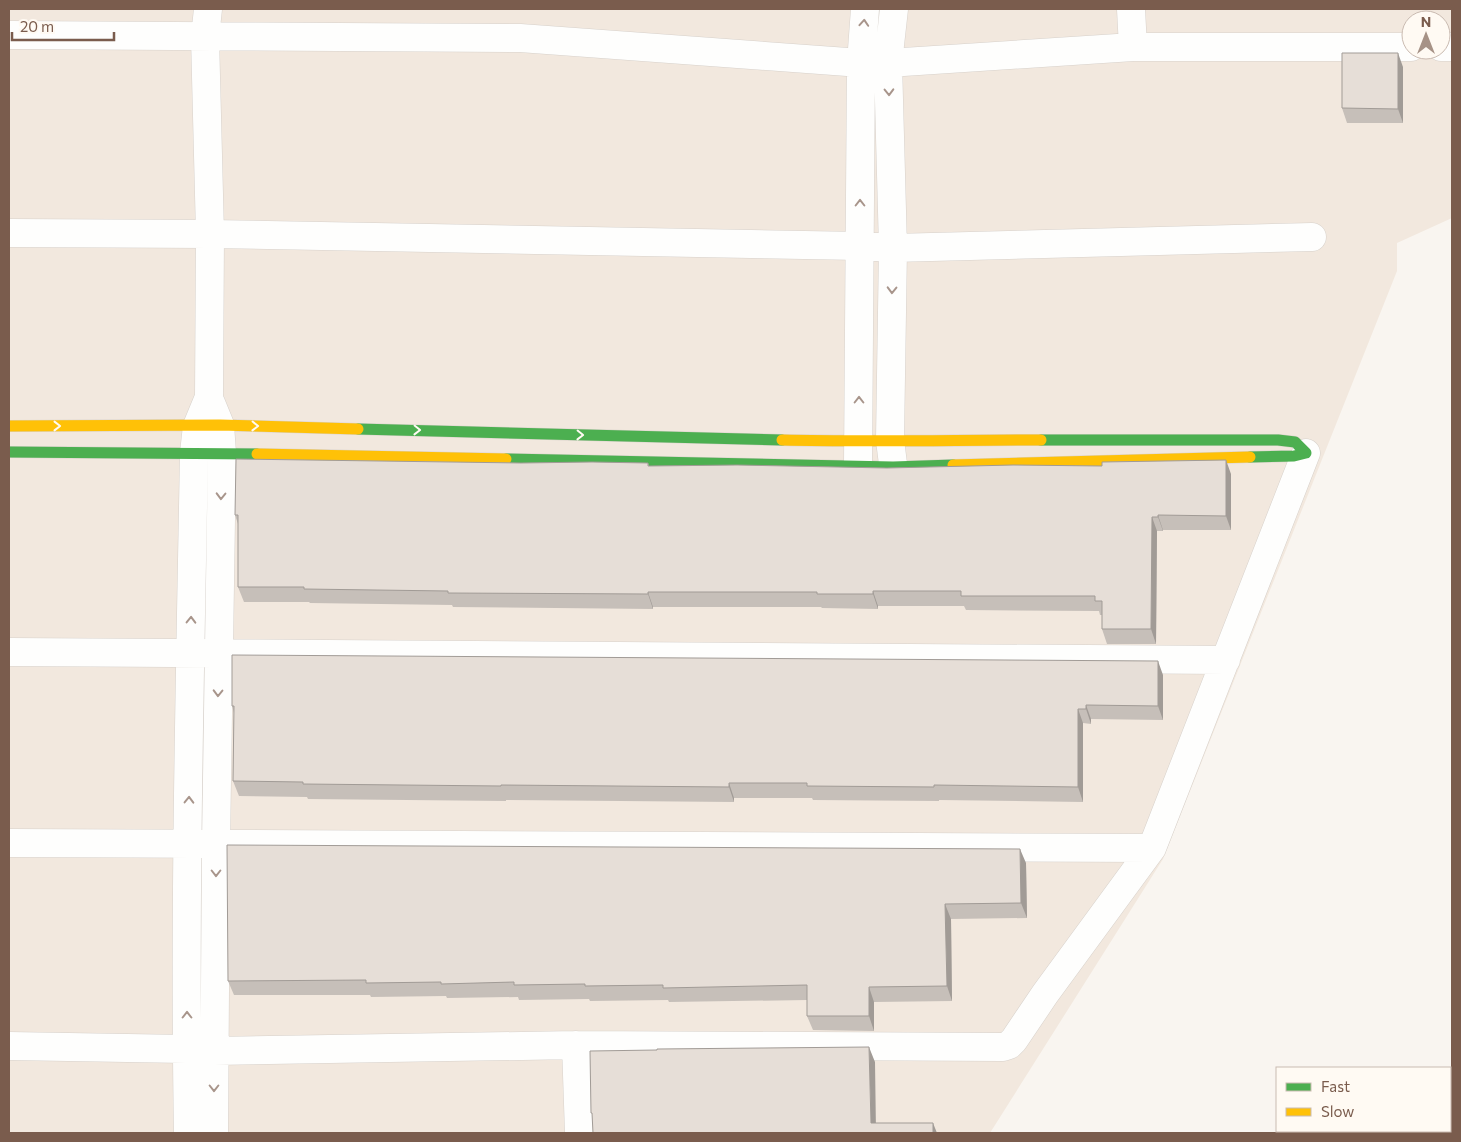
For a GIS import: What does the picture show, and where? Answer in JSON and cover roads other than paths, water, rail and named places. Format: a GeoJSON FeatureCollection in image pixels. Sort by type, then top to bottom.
{"type":"FeatureCollection","features":[{"type":"Feature","properties":{"kind":"street"},"geometry":{"type":"LineString","coordinates":[[188,1133],[186,1049],[191,653],[208,397],[210,234],[205,36],[208,9]]}},
{"type":"Feature","properties":{"kind":"street"},"geometry":{"type":"LineString","coordinates":[[858,454],[861,63],[864,9]]}},
{"type":"Feature","properties":{"kind":"street"},"geometry":{"type":"LineString","coordinates":[[893,467],[890,440],[893,248],[888,63],[894,9]]}},
{"type":"Feature","properties":{"kind":"street"},"geometry":{"type":"LineString","coordinates":[[1131,9],[1133,47]]}},
{"type":"Feature","properties":{"kind":"street"},"geometry":{"type":"LineString","coordinates":[[9,36],[520,38],[861,63],[888,63],[1133,47],[1401,47]]}},
{"type":"Feature","properties":{"kind":"street"},"geometry":{"type":"LineString","coordinates":[[9,233],[210,234],[893,248],[1312,237]]}},
{"type":"Feature","properties":{"kind":"street"},"geometry":{"type":"LineString","coordinates":[[9,426],[204,435],[858,454],[893,467],[1294,456],[1306,453]]}},
{"type":"Feature","properties":{"kind":"street"},"geometry":{"type":"LineString","coordinates":[[9,452],[204,435],[222,453],[858,454],[890,440],[1278,440],[1295,442],[1306,453]]}},
{"type":"Feature","properties":{"kind":"street"},"geometry":{"type":"LineString","coordinates":[[214,1133],[222,453]]}},
{"type":"Feature","properties":{"kind":"street"},"geometry":{"type":"LineString","coordinates":[[9,1046],[214,1051],[576,1045],[1003,1047],[1009,1045],[1152,848],[1306,453]]}},
{"type":"Feature","properties":{"kind":"street"},"geometry":{"type":"LineString","coordinates":[[9,652],[1226,660]]}},
{"type":"Feature","properties":{"kind":"street"},"geometry":{"type":"LineString","coordinates":[[9,842],[1152,848]]}},
{"type":"Feature","properties":{"kind":"street"},"geometry":{"type":"LineString","coordinates":[[576,1045],[579,1133]]}}]}
